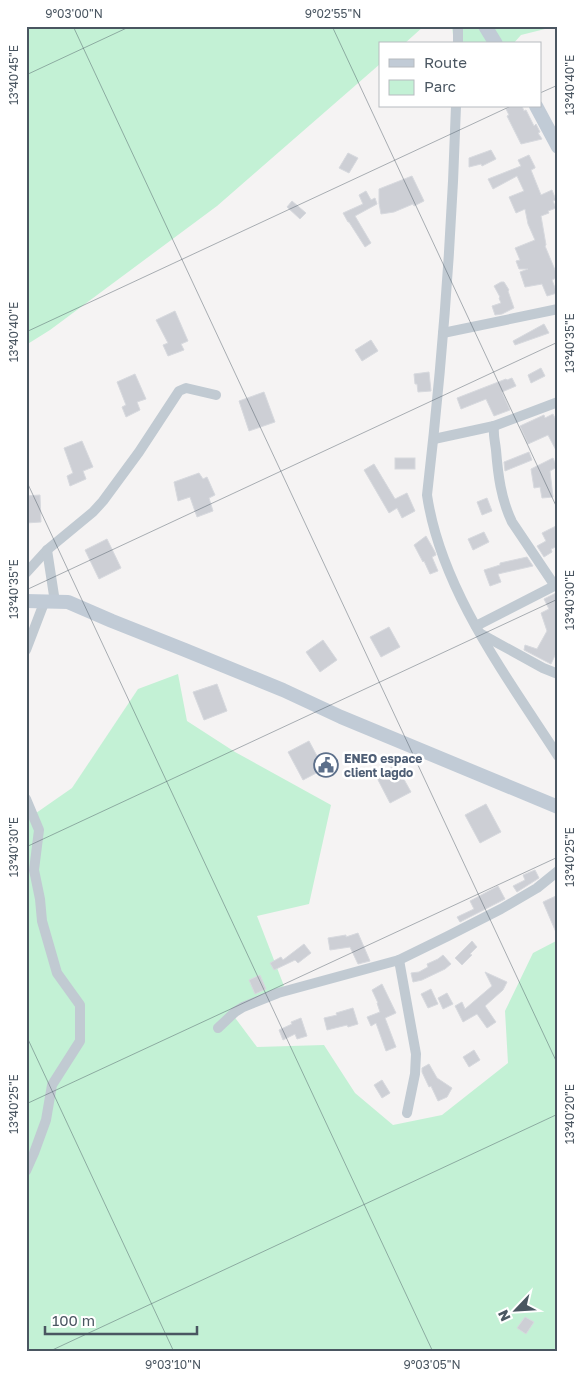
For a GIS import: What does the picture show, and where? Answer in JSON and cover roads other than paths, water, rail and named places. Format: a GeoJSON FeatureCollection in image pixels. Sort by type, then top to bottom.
{"type":"FeatureCollection","features":[{"type":"Feature","properties":{"kind":"street"},"geometry":{"type":"LineString","coordinates":[[458,26],[458,42]]}},
{"type":"Feature","properties":{"kind":"street"},"geometry":{"type":"LineString","coordinates":[[485,26],[495,42]]}},
{"type":"Feature","properties":{"kind":"street"},"geometry":{"type":"LineString","coordinates":[[456,108],[454,187],[428,496],[430,514],[448,569],[477,629],[558,756]]}},
{"type":"Feature","properties":{"kind":"street"},"geometry":{"type":"LineString","coordinates":[[537,108],[557,142]]}},
{"type":"Feature","properties":{"kind":"street"},"geometry":{"type":"LineString","coordinates":[[443,333],[558,308]]}},
{"type":"Feature","properties":{"kind":"street"},"geometry":{"type":"LineString","coordinates":[[26,573],[47,550],[104,501],[179,392],[186,388],[216,395]]}},
{"type":"Feature","properties":{"kind":"street"},"geometry":{"type":"LineString","coordinates":[[434,439],[494,426],[558,402]]}},
{"type":"Feature","properties":{"kind":"street"},"geometry":{"type":"LineString","coordinates":[[477,629],[556,585],[512,522],[507,511],[496,464],[496,447],[493,436],[494,426]]}},
{"type":"Feature","properties":{"kind":"street"},"geometry":{"type":"LineString","coordinates":[[47,550],[55,602]]}},
{"type":"Feature","properties":{"kind":"street"},"geometry":{"type":"LineString","coordinates":[[26,601],[68,602],[558,808]]}},
{"type":"Feature","properties":{"kind":"street"},"geometry":{"type":"LineString","coordinates":[[26,650],[44,603],[55,602]]}},
{"type":"Feature","properties":{"kind":"street"},"geometry":{"type":"LineString","coordinates":[[477,629],[544,668],[558,674]]}},
{"type":"Feature","properties":{"kind":"street"},"geometry":{"type":"LineString","coordinates":[[26,799],[39,830],[34,870],[42,921],[57,973],[80,1005],[80,1041],[52,1085],[46,1120],[26,1171]]}},
{"type":"Feature","properties":{"kind":"street"},"geometry":{"type":"LineString","coordinates":[[218,1028],[242,1007],[278,993],[399,960],[501,909],[537,888],[558,871]]}},
{"type":"Feature","properties":{"kind":"street"},"geometry":{"type":"LineString","coordinates":[[399,960],[416,1054],[407,1112]]}},
{"type":"Feature","properties":{"kind":"place","name":"ENEO espace client lagdo"},"geometry":{"type":"Point","coordinates":[326,765]}}]}
